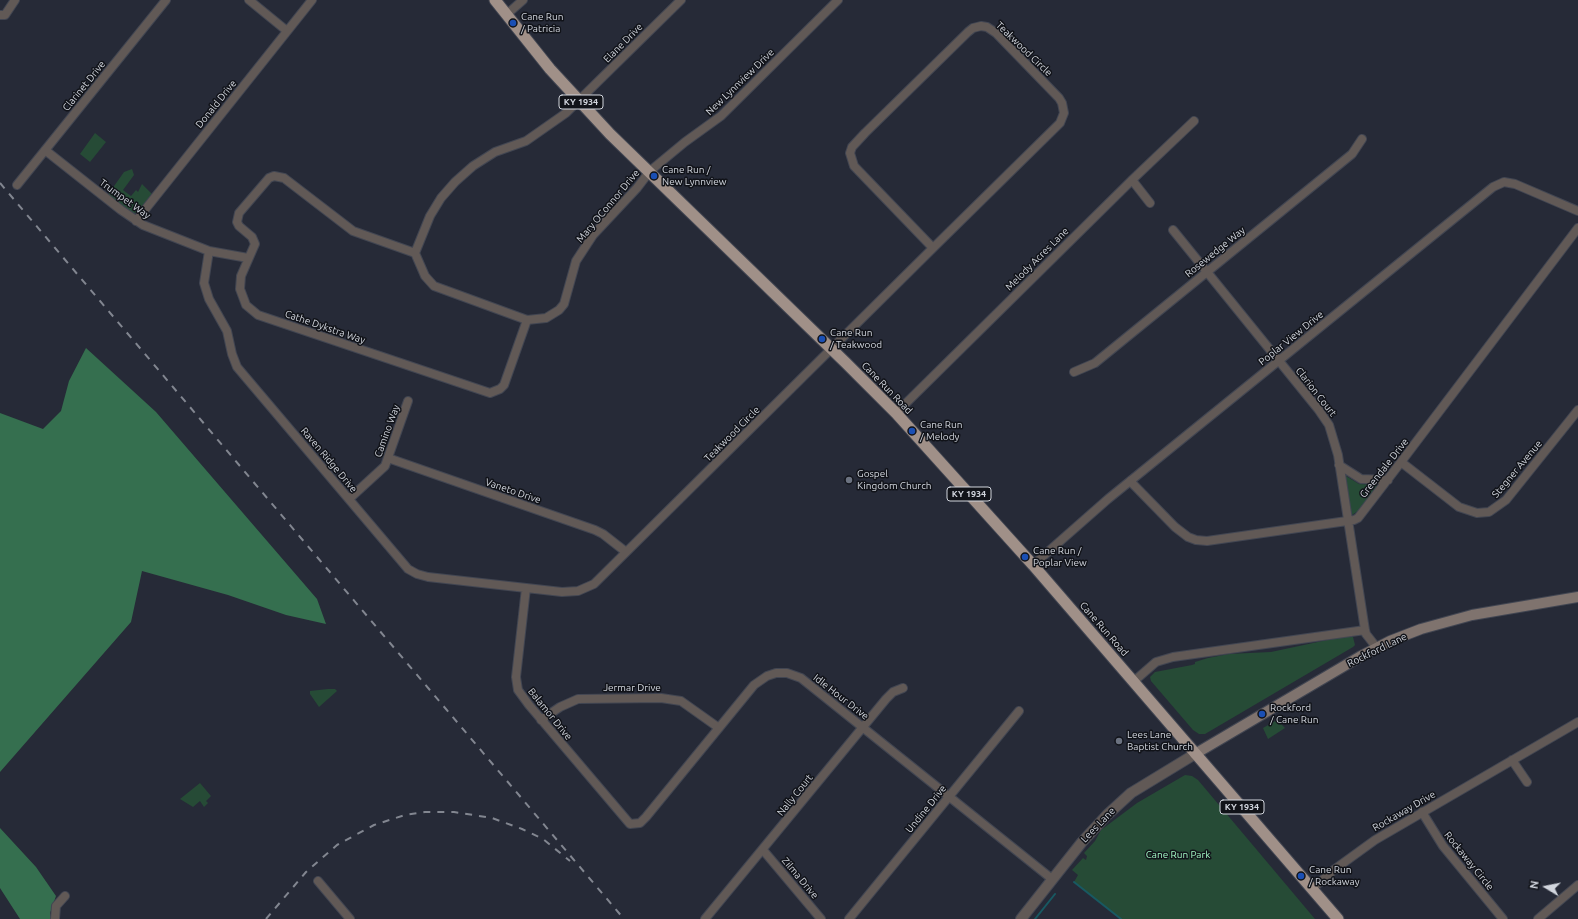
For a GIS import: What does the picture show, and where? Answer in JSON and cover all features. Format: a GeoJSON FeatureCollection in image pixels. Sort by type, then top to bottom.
{"type":"FeatureCollection","features":[{"type":"Feature","properties":{"kind":"highway","name":"Cane Run Road"},"geometry":{"type":"LineString","coordinates":[[495,0],[550,69],[579,101],[896,413],[1033,565],[1338,919]]}},
{"type":"Feature","properties":{"kind":"main road","name":"Rockford Lane"},"geometry":{"type":"LineString","coordinates":[[1195,754],[1377,648],[1408,634],[1464,617],[1578,597]]}},
{"type":"Feature","properties":{"kind":"street"},"geometry":{"type":"LineString","coordinates":[[1,15],[5,15],[16,0]]}},
{"type":"Feature","properties":{"kind":"street","name":"Clarinet Drive"},"geometry":{"type":"LineString","coordinates":[[17,185],[166,0]]}},
{"type":"Feature","properties":{"kind":"street"},"geometry":{"type":"LineString","coordinates":[[249,0],[287,32]]}},
{"type":"Feature","properties":{"kind":"street","name":"Donald Drive"},"geometry":{"type":"LineString","coordinates":[[136,221],[312,0]]}},
{"type":"Feature","properties":{"kind":"street"},"geometry":{"type":"LineString","coordinates":[[506,15],[523,0]]}},
{"type":"Feature","properties":{"kind":"street","name":"Elane Drive"},"geometry":{"type":"LineString","coordinates":[[579,101],[681,0]]}},
{"type":"Feature","properties":{"kind":"street","name":"New Lynnview Drive"},"geometry":{"type":"LineString","coordinates":[[650,171],[722,116],[838,0]]}},
{"type":"Feature","properties":{"kind":"street","name":"Teakwood Circle"},"geometry":{"type":"LineString","coordinates":[[526,588],[562,592],[584,589],[594,584],[1060,123],[1064,113],[1062,103],[1059,98],[996,33],[987,27],[977,26],[968,32],[865,133],[852,147],[850,153],[854,166],[933,248]]}},
{"type":"Feature","properties":{"kind":"street"},"geometry":{"type":"LineString","coordinates":[[527,320],[434,286],[425,276],[415,253],[430,216],[441,198],[455,182],[473,166],[495,152],[526,141],[543,130],[579,101]]}},
{"type":"Feature","properties":{"kind":"street","name":"Melody Acres Lane"},"geometry":{"type":"LineString","coordinates":[[896,413],[1132,180],[1194,121]]}},
{"type":"Feature","properties":{"kind":"street","name":"Rosewedge Way"},"geometry":{"type":"LineString","coordinates":[[1074,372],[1095,363],[1352,154],[1362,139]]}},
{"type":"Feature","properties":{"kind":"street","name":"Trumpet Way"},"geometry":{"type":"LineString","coordinates":[[45,150],[136,221],[154,231],[209,251],[248,258]]}},
{"type":"Feature","properties":{"kind":"street","name":"Mary OConnor Drive"},"geometry":{"type":"LineString","coordinates":[[527,320],[546,318],[559,310],[567,296],[576,261],[583,250],[593,235],[637,188],[650,171]]}},
{"type":"Feature","properties":{"kind":"street","name":"Cathe Dykstra Way"},"geometry":{"type":"LineString","coordinates":[[415,253],[353,231],[284,178],[274,176],[265,181],[239,214],[237,222],[239,226],[255,240],[254,248],[248,258],[241,276],[240,289],[246,305],[258,315],[484,392],[495,392],[504,385],[527,320]]}},
{"type":"Feature","properties":{"kind":"street"},"geometry":{"type":"LineString","coordinates":[[1132,180],[1150,203]]}},
{"type":"Feature","properties":{"kind":"street","name":"Poplar View Drive"},"geometry":{"type":"LineString","coordinates":[[1033,565],[1130,481],[1496,184],[1504,182],[1515,184],[1578,211]]}},
{"type":"Feature","properties":{"kind":"street","name":"Greendale Drive"},"geometry":{"type":"LineString","coordinates":[[1130,481],[1175,527],[1188,537],[1196,540],[1207,540],[1358,518],[1578,228]]}},
{"type":"Feature","properties":{"kind":"street","name":"Clarion Court"},"geometry":{"type":"LineString","coordinates":[[1173,230],[1324,416],[1332,433],[1339,465],[1365,630],[1366,634],[1377,648]]}},
{"type":"Feature","properties":{"kind":"street","name":"Raven Ridge Drive"},"geometry":{"type":"LineString","coordinates":[[209,251],[204,283],[209,299],[227,331],[232,354],[237,367],[405,565],[415,573],[428,577],[526,588]]}},
{"type":"Feature","properties":{"kind":"street","name":"Camino Way"},"geometry":{"type":"LineString","coordinates":[[349,499],[385,466],[408,401]]}},
{"type":"Feature","properties":{"kind":"street","name":"Stegner Avenue"},"geometry":{"type":"LineString","coordinates":[[1401,462],[1459,507],[1477,513],[1489,512],[1506,500],[1578,410]]}},
{"type":"Feature","properties":{"kind":"street","name":"Vaneto Drive"},"geometry":{"type":"LineString","coordinates":[[388,458],[596,530],[626,552]]}},
{"type":"Feature","properties":{"kind":"street"},"geometry":{"type":"LineString","coordinates":[[1339,465],[1361,479],[1388,480]]}},
{"type":"Feature","properties":{"kind":"street","name":"Balamor Drive"},"geometry":{"type":"LineString","coordinates":[[526,588],[516,682],[523,697],[541,720],[626,820],[630,824],[635,824]]}},
{"type":"Feature","properties":{"kind":"street"},"geometry":{"type":"LineString","coordinates":[[1133,682],[1156,662],[1173,657],[1365,630]]}},
{"type":"Feature","properties":{"kind":"street","name":"Idle Hour Drive"},"geometry":{"type":"LineString","coordinates":[[635,824],[640,823],[646,817],[758,682],[767,676],[782,672],[793,674],[801,678],[1052,879]]}},
{"type":"Feature","properties":{"kind":"street","name":"Nally Court"},"geometry":{"type":"LineString","coordinates":[[705,919],[886,698],[903,688]]}},
{"type":"Feature","properties":{"kind":"street","name":"Jermar Drive"},"geometry":{"type":"LineString","coordinates":[[541,720],[560,707],[578,699],[661,698],[681,701],[719,728]]}},
{"type":"Feature","properties":{"kind":"street","name":"Undine Drive"},"geometry":{"type":"LineString","coordinates":[[849,919],[1019,711]]}},
{"type":"Feature","properties":{"kind":"street","name":"Rockaway Drive"},"geometry":{"type":"LineString","coordinates":[[1312,889],[1357,852],[1422,812],[1578,722]]}},
{"type":"Feature","properties":{"kind":"street","name":"Lees Lane"},"geometry":{"type":"LineString","coordinates":[[1021,919],[1091,831],[1131,793],[1195,754]]}},
{"type":"Feature","properties":{"kind":"street"},"geometry":{"type":"LineString","coordinates":[[1512,760],[1527,782]]}},
{"type":"Feature","properties":{"kind":"street","name":"Rockaway Circle"},"geometry":{"type":"LineString","coordinates":[[1422,812],[1443,846],[1503,919]]}},
{"type":"Feature","properties":{"kind":"street","name":"Zilma Drive"},"geometry":{"type":"LineString","coordinates":[[763,850],[821,919]]}},
{"type":"Feature","properties":{"kind":"street"},"geometry":{"type":"LineString","coordinates":[[318,881],[350,919]]}},
{"type":"Feature","properties":{"kind":"street"},"geometry":{"type":"LineString","coordinates":[[1538,919],[1578,885]]}},
{"type":"Feature","properties":{"kind":"street"},"geometry":{"type":"LineString","coordinates":[[55,919],[56,906],[65,896]]}},
{"type":"Feature","properties":{"kind":"green space"},"geometry":{"type":"Polygon","coordinates":[[[95,133],[106,142],[90,162],[80,154],[95,133]]]}},
{"type":"Feature","properties":{"kind":"green space"},"geometry":{"type":"Polygon","coordinates":[[[132,169],[134,175],[123,190],[131,196],[136,190],[138,192],[142,184],[152,194],[139,210],[133,214],[107,196],[124,172],[132,169]]]}},
{"type":"Feature","properties":{"kind":"green space"},"geometry":{"type":"Polygon","coordinates":[[[86,348],[156,412],[317,599],[326,624],[286,615],[228,595],[142,571],[131,622],[0,772],[0,413],[43,429],[61,411],[69,381],[86,348]]]}},
{"type":"Feature","properties":{"kind":"green space"},"geometry":{"type":"Polygon","coordinates":[[[1346,476],[1359,484],[1376,485],[1378,487],[1361,509],[1352,515],[1350,514],[1344,478],[1346,476]]]}},
{"type":"Feature","properties":{"kind":"green space"},"geometry":{"type":"Polygon","coordinates":[[[1346,636],[1353,637],[1355,645],[1353,647],[1205,734],[1199,734],[1193,730],[1151,681],[1150,677],[1155,672],[1192,665],[1195,664],[1195,662],[1208,658],[1229,654],[1271,652],[1346,636]]]}},
{"type":"Feature","properties":{"kind":"green space"},"geometry":{"type":"Polygon","coordinates":[[[335,689],[337,691],[319,707],[310,694],[310,691],[335,689]]]}},
{"type":"Feature","properties":{"kind":"green space"},"geometry":{"type":"Polygon","coordinates":[[[1277,720],[1285,728],[1268,739],[1263,728],[1277,720]]]}},
{"type":"Feature","properties":{"kind":"green space","name":"Cane Run Park"},"geometry":{"type":"Polygon","coordinates":[[[1185,775],[1192,776],[1198,780],[1315,919],[1121,919],[1074,882],[1078,875],[1072,870],[1083,858],[1086,860],[1087,856],[1084,853],[1095,841],[1101,830],[1137,803],[1185,775]]]}},
{"type":"Feature","properties":{"kind":"green space"},"geometry":{"type":"Polygon","coordinates":[[[200,783],[211,796],[206,801],[208,803],[204,807],[200,801],[193,807],[180,799],[200,783]]]}},
{"type":"Feature","properties":{"kind":"green space"},"geometry":{"type":"Polygon","coordinates":[[[0,828],[36,867],[56,896],[50,913],[51,919],[20,919],[0,888],[0,828]]]}},
{"type":"Feature","properties":{"kind":"waterway"},"geometry":{"type":"LineString","coordinates":[[1074,882],[1121,919]]}},
{"type":"Feature","properties":{"kind":"waterway"},"geometry":{"type":"LineString","coordinates":[[1035,919],[1055,894]]}},
{"type":"Feature","properties":{"kind":"railway"},"geometry":{"type":"LineString","coordinates":[[0,183],[624,919]]}},
{"type":"Feature","properties":{"kind":"railway"},"geometry":{"type":"LineString","coordinates":[[266,919],[306,872],[337,845],[374,825],[405,815],[425,812],[454,812],[492,818],[522,829],[543,839],[570,861]]}},
{"type":"Feature","properties":{"kind":"place","name":"Cane Run / Patricia"},"geometry":{"type":"Point","coordinates":[513,23]}},
{"type":"Feature","properties":{"kind":"place","name":"Cane Run / New Lynnview"},"geometry":{"type":"Point","coordinates":[654,176]}},
{"type":"Feature","properties":{"kind":"place","name":"Cane Run / Teakwood"},"geometry":{"type":"Point","coordinates":[822,339]}},
{"type":"Feature","properties":{"kind":"place","name":"Cane Run / Melody"},"geometry":{"type":"Point","coordinates":[912,431]}},
{"type":"Feature","properties":{"kind":"place","name":"Gospel Kingdom Church"},"geometry":{"type":"Point","coordinates":[849,480]}},
{"type":"Feature","properties":{"kind":"place","name":"Cane Run / Poplar View"},"geometry":{"type":"Point","coordinates":[1025,557]}},
{"type":"Feature","properties":{"kind":"place","name":"Rockford / Cane Run"},"geometry":{"type":"Point","coordinates":[1262,714]}},
{"type":"Feature","properties":{"kind":"place","name":"Lees Lane Baptist Church"},"geometry":{"type":"Point","coordinates":[1119,741]}},
{"type":"Feature","properties":{"kind":"place","name":"Cane Run / Rockaway"},"geometry":{"type":"Point","coordinates":[1301,876]}}]}
